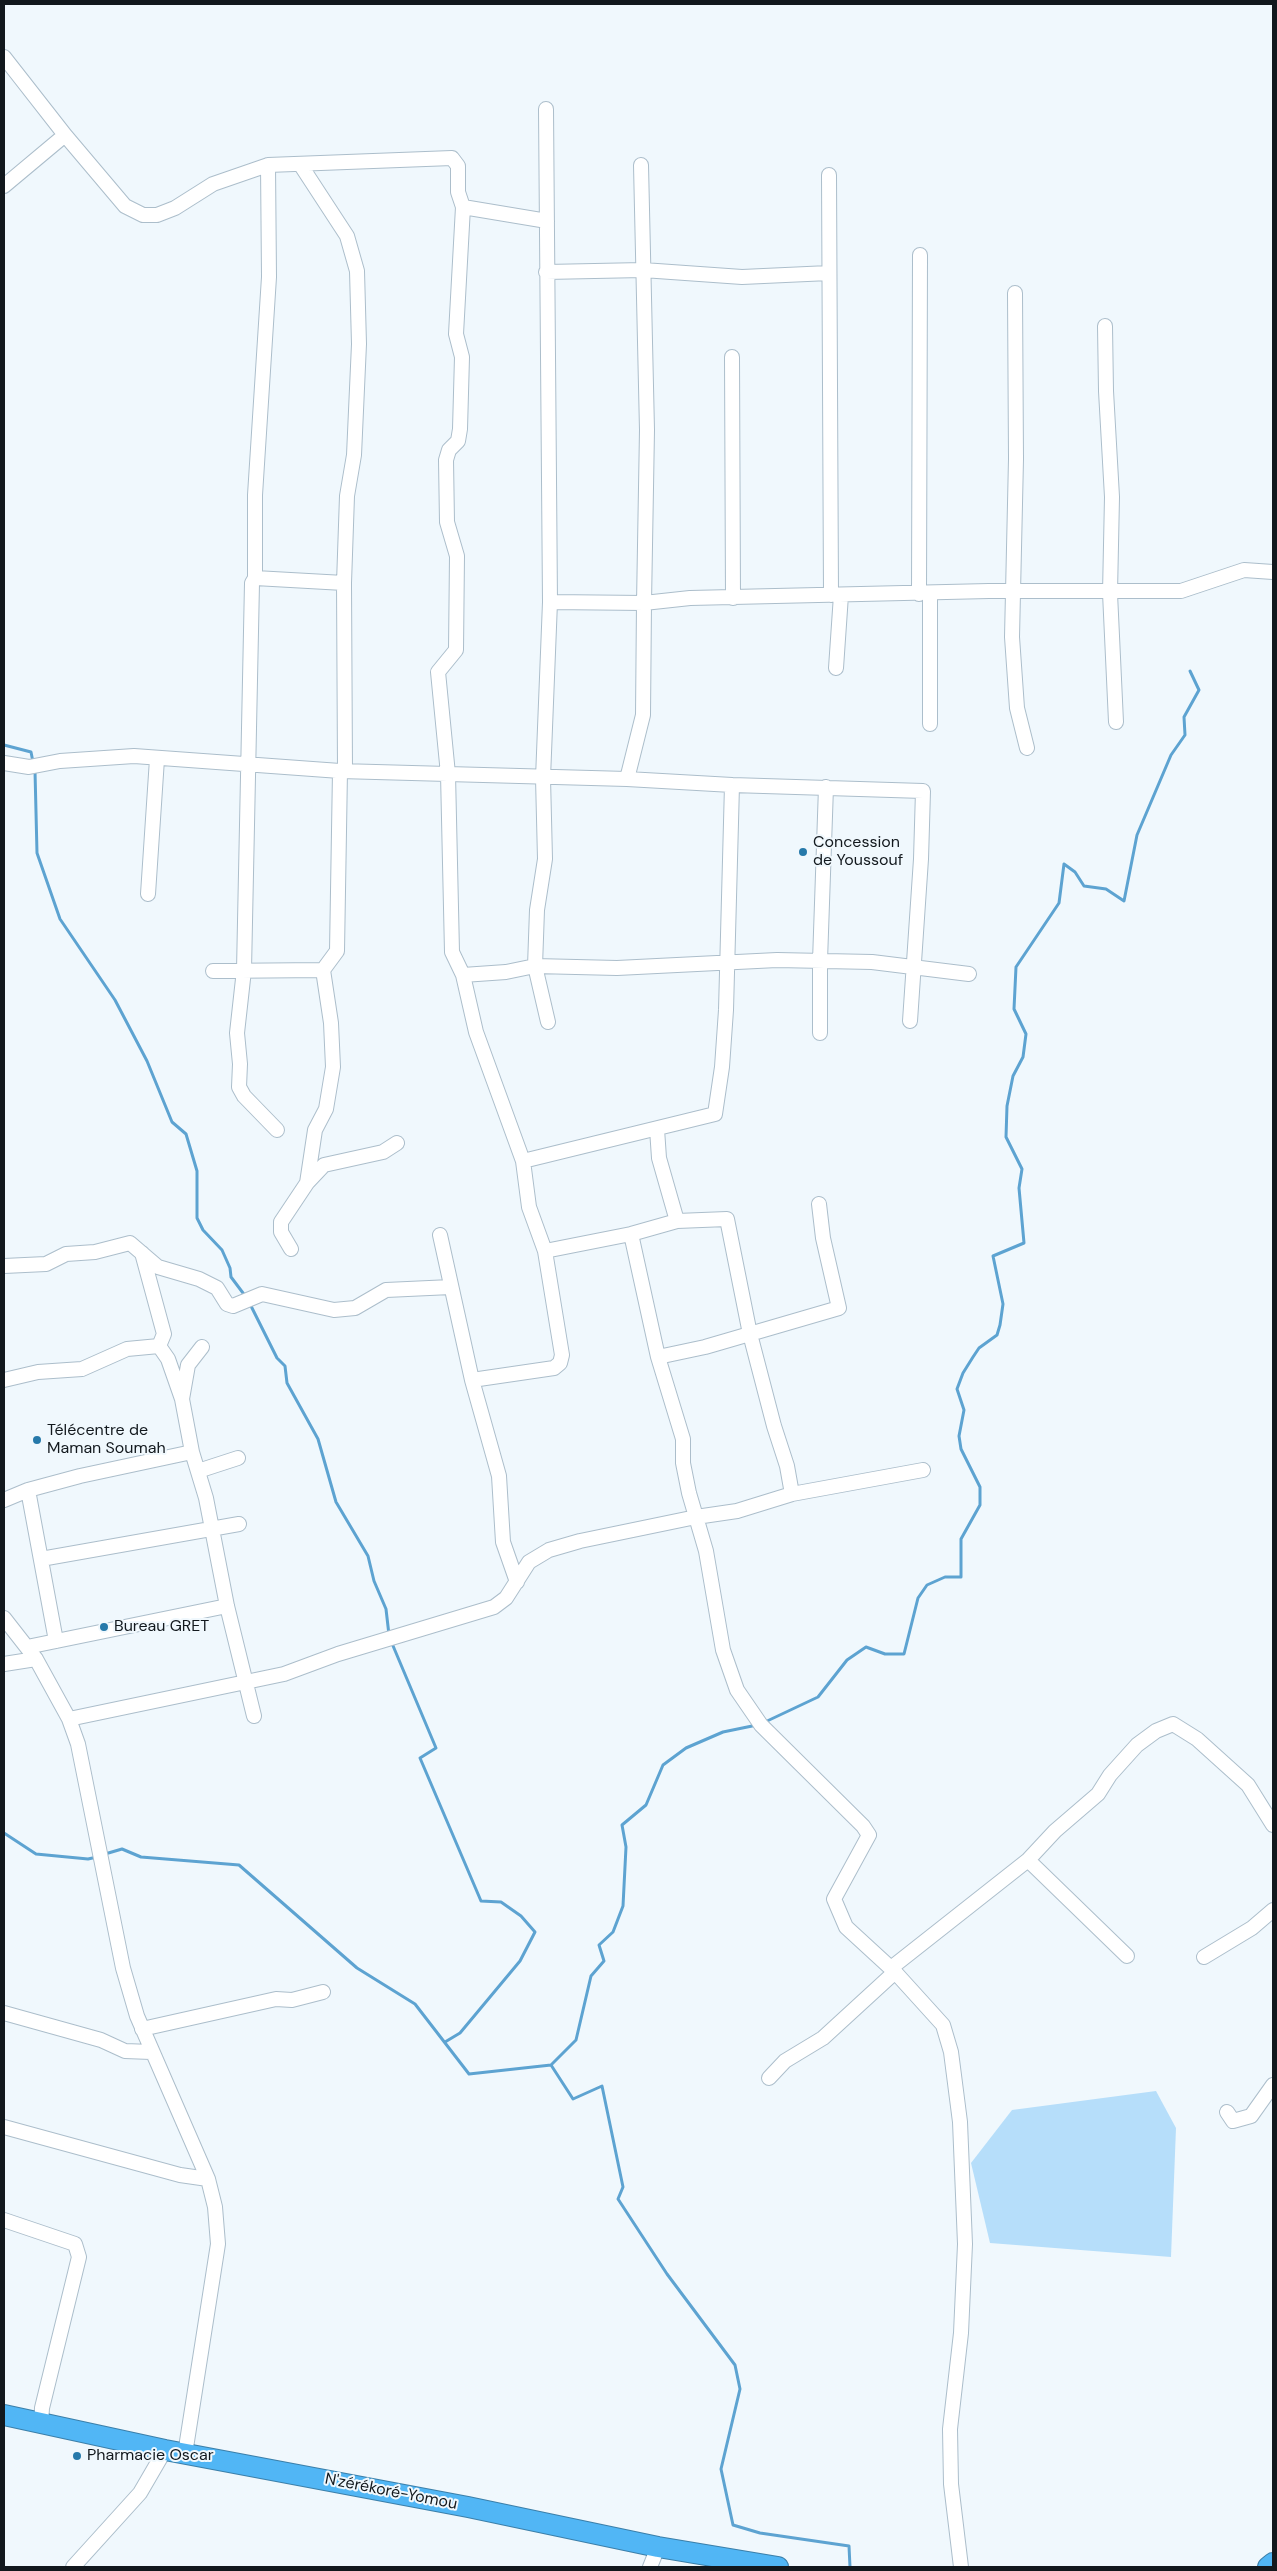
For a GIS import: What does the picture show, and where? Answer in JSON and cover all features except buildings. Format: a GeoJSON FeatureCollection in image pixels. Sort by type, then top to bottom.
{"type":"FeatureCollection","features":[{"type":"Feature","properties":{"kind":"highway","name":"N'zérékoré-Yomou"},"geometry":{"type":"LineString","coordinates":[[4,2415],[165,2450],[468,2507],[658,2547],[778,2567]]}},
{"type":"Feature","properties":{"kind":"highway"},"geometry":{"type":"LineString","coordinates":[[1268,2567],[1273,2563]]}},
{"type":"Feature","properties":{"kind":"street"},"geometry":{"type":"LineString","coordinates":[[4,58],[65,135],[125,206],[143,215],[157,215],[175,208],[213,184],[268,165],[452,158],[458,166],[458,192],[463,207],[456,334],[462,357],[460,429],[458,441],[450,450],[446,460],[447,522],[457,556],[456,650],[438,672],[448,774],[452,952],[463,975],[476,1032],[523,1161],[530,1207],[545,1252],[562,1355],[560,1364],[554,1368],[472,1380]]}},
{"type":"Feature","properties":{"kind":"street"},"geometry":{"type":"LineString","coordinates":[[546,109],[550,602],[543,778],[545,859],[537,910],[534,966],[548,1022]]}},
{"type":"Feature","properties":{"kind":"street"},"geometry":{"type":"LineString","coordinates":[[4,186],[65,135]]}},
{"type":"Feature","properties":{"kind":"street"},"geometry":{"type":"LineString","coordinates":[[300,164],[347,236],[357,271],[359,344],[354,455],[347,496],[344,583],[343,770],[337,950],[323,970],[331,1023],[333,1067],[326,1109],[315,1130],[307,1183]]}},
{"type":"Feature","properties":{"kind":"street"},"geometry":{"type":"LineString","coordinates":[[268,165],[269,277],[255,495],[255,578],[252,583],[244,970],[237,1033],[240,1064],[239,1086],[244,1096],[277,1130]]}},
{"type":"Feature","properties":{"kind":"street"},"geometry":{"type":"LineString","coordinates":[[627,780],[643,715],[647,430],[641,165]]}},
{"type":"Feature","properties":{"kind":"street"},"geometry":{"type":"LineString","coordinates":[[829,175],[836,668]]}},
{"type":"Feature","properties":{"kind":"street"},"geometry":{"type":"LineString","coordinates":[[463,207],[547,221]]}},
{"type":"Feature","properties":{"kind":"street"},"geometry":{"type":"LineString","coordinates":[[920,255],[924,594],[930,724]]}},
{"type":"Feature","properties":{"kind":"street"},"geometry":{"type":"LineString","coordinates":[[546,272],[643,270],[742,277],[829,273]]}},
{"type":"Feature","properties":{"kind":"street"},"geometry":{"type":"LineString","coordinates":[[1015,293],[1016,459],[1012,637],[1017,708],[1027,748]]}},
{"type":"Feature","properties":{"kind":"street"},"geometry":{"type":"LineString","coordinates":[[1105,326],[1106,391],[1112,497],[1110,593],[1116,722]]}},
{"type":"Feature","properties":{"kind":"street"},"geometry":{"type":"LineString","coordinates":[[732,357],[733,598]]}},
{"type":"Feature","properties":{"kind":"street"},"geometry":{"type":"LineString","coordinates":[[550,602],[644,603],[690,598],[1012,591],[1110,593],[1181,591],[1244,570],[1273,572]]}},
{"type":"Feature","properties":{"kind":"street"},"geometry":{"type":"LineString","coordinates":[[255,578],[344,583]]}},
{"type":"Feature","properties":{"kind":"street"},"geometry":{"type":"LineString","coordinates":[[4,762],[34,766],[60,761],[134,756],[247,766],[923,791],[921,859],[912,967],[910,1021]]}},
{"type":"Feature","properties":{"kind":"street"},"geometry":{"type":"LineString","coordinates":[[148,894],[157,758]]}},
{"type":"Feature","properties":{"kind":"street"},"geometry":{"type":"LineString","coordinates":[[523,1161],[715,1114],[722,1067],[732,785]]}},
{"type":"Feature","properties":{"kind":"street"},"geometry":{"type":"LineString","coordinates":[[820,1034],[820,961],[826,787]]}},
{"type":"Feature","properties":{"kind":"street"},"geometry":{"type":"LineString","coordinates":[[463,975],[506,972],[534,966],[617,968],[726,961],[872,962],[969,974]]}},
{"type":"Feature","properties":{"kind":"street"},"geometry":{"type":"LineString","coordinates":[[213,971],[323,970]]}},
{"type":"Feature","properties":{"kind":"street"},"geometry":{"type":"LineString","coordinates":[[657,1129],[659,1158],[678,1221]]}},
{"type":"Feature","properties":{"kind":"street"},"geometry":{"type":"LineString","coordinates":[[291,1249],[281,1232],[281,1222],[307,1183],[324,1165],[383,1152],[397,1143]]}},
{"type":"Feature","properties":{"kind":"street"},"geometry":{"type":"LineString","coordinates":[[658,1357],[750,1334],[839,1308],[823,1238],[819,1204]]}},
{"type":"Feature","properties":{"kind":"street"},"geometry":{"type":"LineString","coordinates":[[545,1252],[631,1234],[678,1221],[727,1218],[750,1334],[774,1426],[788,1466],[792,1494]]}},
{"type":"Feature","properties":{"kind":"street"},"geometry":{"type":"LineString","coordinates":[[631,1234],[658,1357],[683,1439],[683,1463],[706,1551],[722,1650],[737,1690],[761,1724],[863,1826],[869,1835],[834,1899],[846,1927],[893,1970],[943,2025],[951,2052],[960,2122],[965,2244],[961,2333],[950,2429],[950,2484],[961,2567]]}},
{"type":"Feature","properties":{"kind":"street"},"geometry":{"type":"LineString","coordinates":[[440,1236],[472,1380],[499,1476],[503,1542],[517,1582]]}},
{"type":"Feature","properties":{"kind":"street"},"geometry":{"type":"LineString","coordinates":[[4,1266],[46,1264],[66,1254],[95,1252],[130,1243],[158,1267],[200,1279],[217,1288],[227,1304],[233,1306],[262,1294],[334,1310],[355,1308],[386,1290],[451,1287]]}},
{"type":"Feature","properties":{"kind":"street"},"geometry":{"type":"LineString","coordinates":[[142,1252],[164,1334],[159,1346]]}},
{"type":"Feature","properties":{"kind":"street"},"geometry":{"type":"LineString","coordinates":[[4,1380],[38,1372],[82,1369],[127,1348],[159,1346]]}},
{"type":"Feature","properties":{"kind":"street"},"geometry":{"type":"LineString","coordinates":[[159,1346],[168,1359],[182,1399],[192,1452],[212,1528],[227,1606],[254,1716]]}},
{"type":"Feature","properties":{"kind":"street"},"geometry":{"type":"LineString","coordinates":[[182,1399],[188,1366],[202,1347]]}},
{"type":"Feature","properties":{"kind":"street"},"geometry":{"type":"LineString","coordinates":[[4,1500],[28,1490],[192,1452]]}},
{"type":"Feature","properties":{"kind":"street"},"geometry":{"type":"LineString","coordinates":[[198,1471],[238,1458]]}},
{"type":"Feature","properties":{"kind":"street"},"geometry":{"type":"LineString","coordinates":[[69,1719],[284,1674],[338,1654],[494,1607],[506,1598],[529,1562],[549,1550],[580,1541],[696,1517],[737,1511],[792,1494],[923,1470]]}},
{"type":"Feature","properties":{"kind":"street"},"geometry":{"type":"LineString","coordinates":[[28,1490],[56,1641]]}},
{"type":"Feature","properties":{"kind":"street"},"geometry":{"type":"LineString","coordinates":[[41,1559],[239,1524]]}},
{"type":"Feature","properties":{"kind":"street"},"geometry":{"type":"LineString","coordinates":[[27,1647],[227,1606]]}},
{"type":"Feature","properties":{"kind":"street"},"geometry":{"type":"LineString","coordinates":[[4,1618],[36,1659],[69,1719],[78,1744],[102,1855],[123,1968],[142,2029],[208,2179],[215,2207],[218,2244],[186,2454]]}},
{"type":"Feature","properties":{"kind":"street"},"geometry":{"type":"LineString","coordinates":[[4,1664],[36,1659]]}},
{"type":"Feature","properties":{"kind":"street"},"geometry":{"type":"LineString","coordinates":[[769,2078],[785,2060],[823,2038],[893,1970],[1028,1860],[1055,1830],[1098,1794],[1110,1776],[1137,1745],[1156,1731],[1173,1724],[1197,1739],[1248,1785],[1273,1825]]}},
{"type":"Feature","properties":{"kind":"street"},"geometry":{"type":"LineString","coordinates":[[1028,1860],[1127,1956]]}},
{"type":"Feature","properties":{"kind":"street"},"geometry":{"type":"LineString","coordinates":[[1204,1958],[1252,1928],[1273,1910]]}},
{"type":"Feature","properties":{"kind":"street"},"geometry":{"type":"LineString","coordinates":[[142,2029],[276,1998],[292,2000],[323,1992]]}},
{"type":"Feature","properties":{"kind":"street"},"geometry":{"type":"LineString","coordinates":[[4,2012],[101,2040],[125,2051],[151,2052]]}},
{"type":"Feature","properties":{"kind":"street"},"geometry":{"type":"LineString","coordinates":[[1227,2112],[1233,2121],[1240,2121],[1251,2116],[1273,2085]]}},
{"type":"Feature","properties":{"kind":"street"},"geometry":{"type":"LineString","coordinates":[[4,2127],[180,2175],[208,2179]]}},
{"type":"Feature","properties":{"kind":"street"},"geometry":{"type":"LineString","coordinates":[[4,2220],[75,2244],[79,2257],[42,2408],[41,2424]]}},
{"type":"Feature","properties":{"kind":"street"},"geometry":{"type":"LineString","coordinates":[[73,2567],[140,2493],[165,2450]]}},
{"type":"Feature","properties":{"kind":"street"},"geometry":{"type":"LineString","coordinates":[[650,2567],[658,2547]]}},
{"type":"Feature","properties":{"kind":"shaded area"},"geometry":{"type":"Polygon","coordinates":[[[1156,2091],[1176,2128],[1171,2257],[990,2243],[971,2163],[1012,2110],[1156,2091]]]}},
{"type":"Feature","properties":{"kind":"waterway"},"geometry":{"type":"LineString","coordinates":[[765,1722],[818,1697],[847,1660],[866,1647],[885,1654],[904,1654],[918,1598],[927,1585],[945,1577],[961,1577],[961,1539],[980,1505],[980,1487],[961,1449],[959,1436],[964,1410],[957,1389],[963,1373],[979,1348],[997,1335],[1000,1325],[1003,1304],[993,1256],[1024,1243],[1019,1188],[1022,1169],[1006,1137],[1007,1106],[1013,1076],[1023,1057],[1026,1034],[1014,1009],[1016,967],[1059,903],[1064,864],[1075,872],[1084,886],[1106,889],[1124,901],[1137,835],[1171,755],[1185,735],[1184,717],[1199,690],[1190,671]]}},
{"type":"Feature","properties":{"kind":"waterway"},"geometry":{"type":"LineString","coordinates":[[4,745],[31,752],[33,762]]}},
{"type":"Feature","properties":{"kind":"waterway"},"geometry":{"type":"LineString","coordinates":[[35,771],[37,853],[60,919],[115,1000],[147,1061],[172,1122],[186,1134],[197,1171],[197,1218],[203,1230],[222,1250],[230,1268],[231,1277],[246,1297]]}},
{"type":"Feature","properties":{"kind":"waterway"},"geometry":{"type":"LineString","coordinates":[[250,1304],[277,1358],[285,1366],[287,1383],[318,1439],[336,1502],[368,1556],[374,1581],[386,1609],[389,1635]]}},
{"type":"Feature","properties":{"kind":"waterway"},"geometry":{"type":"LineString","coordinates":[[391,1641],[436,1748],[420,1758],[481,1901],[501,1902],[521,1916],[535,1932],[520,1961],[460,2033],[445,2042]]}},
{"type":"Feature","properties":{"kind":"waterway"},"geometry":{"type":"LineString","coordinates":[[551,2065],[576,2040],[591,1976],[604,1961],[599,1945],[613,1932],[623,1906],[626,1847],[622,1825],[646,1805],[663,1765],[686,1748],[723,1732],[757,1725]]}},
{"type":"Feature","properties":{"kind":"waterway"},"geometry":{"type":"LineString","coordinates":[[4,1833],[36,1854],[88,1859],[97,1857]]}},
{"type":"Feature","properties":{"kind":"waterway"},"geometry":{"type":"LineString","coordinates":[[105,1854],[122,1849],[141,1857],[239,1865],[357,1968],[415,2004],[469,2074],[551,2065],[573,2099],[602,2086],[623,2187],[618,2199],[667,2274],[735,2365],[740,2389],[721,2469],[733,2525],[760,2533],[849,2546],[850,2567]]}},
{"type":"Feature","properties":{"kind":"place","name":"Concession de Youssouf"},"geometry":{"type":"Point","coordinates":[803,852]}},
{"type":"Feature","properties":{"kind":"place","name":"Télécentre de Maman Soumah"},"geometry":{"type":"Point","coordinates":[37,1440]}},
{"type":"Feature","properties":{"kind":"place","name":"Bureau GRET"},"geometry":{"type":"Point","coordinates":[104,1627]}},
{"type":"Feature","properties":{"kind":"place","name":"Pharmacie Oscar"},"geometry":{"type":"Point","coordinates":[77,2456]}}]}
